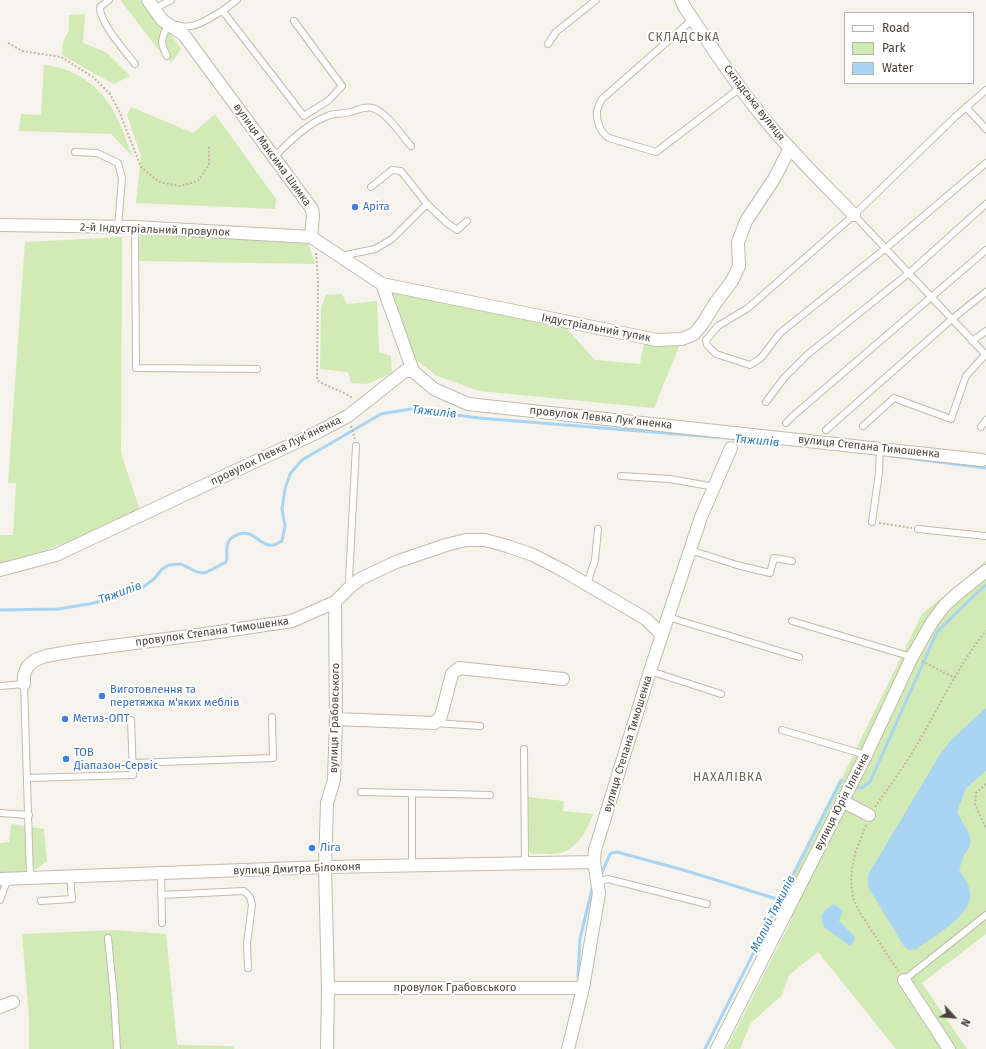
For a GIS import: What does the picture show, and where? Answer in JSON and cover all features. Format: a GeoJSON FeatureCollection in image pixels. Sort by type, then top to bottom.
{"type":"FeatureCollection","features":[{"type":"Feature","properties":{"kind":"street","name":"Складська вулиця"},"geometry":{"type":"LineString","coordinates":[[681,0],[740,88],[761,115],[790,148],[854,214]]}},
{"type":"Feature","properties":{"kind":"street","name":"вулиця Максима Шимка"},"geometry":{"type":"LineString","coordinates":[[151,4],[165,22],[184,35],[312,209],[313,215],[311,237]]}},
{"type":"Feature","properties":{"kind":"street","name":"Індустріальний тупик"},"geometry":{"type":"LineString","coordinates":[[382,284],[657,340],[682,339],[694,334],[732,281],[739,266],[738,242],[746,221],[774,179],[790,148]]}},
{"type":"Feature","properties":{"kind":"street","name":"2-й Індустріальний провулок"},"geometry":{"type":"LineString","coordinates":[[0,225],[135,227],[311,237]]}},
{"type":"Feature","properties":{"kind":"street"},"geometry":{"type":"LineString","coordinates":[[311,237],[382,284],[413,371]]}},
{"type":"Feature","properties":{"kind":"street","name":"провулок Левка Лукʼяненка"},"geometry":{"type":"LineString","coordinates":[[0,570],[56,554],[318,432],[350,422],[405,371],[413,371],[434,389],[468,404],[733,432]]}},
{"type":"Feature","properties":{"kind":"street","name":"вулиця Степана Тимошенка"},"geometry":{"type":"LineString","coordinates":[[733,432],[880,450],[984,457]]}},
{"type":"Feature","properties":{"kind":"street","name":"вулиця Степана Тимошенка"},"geometry":{"type":"LineString","coordinates":[[568,1049],[583,988],[599,893],[594,862],[595,850],[650,671],[701,517],[731,448]]}},
{"type":"Feature","properties":{"kind":"street","name":"провулок Степана Тимошенка"},"geometry":{"type":"LineString","coordinates":[[24,684],[24,675],[27,667],[35,660],[46,656],[292,621],[335,602],[360,579],[396,562],[446,545],[466,540],[485,540],[533,555],[587,584],[646,619],[662,635]]}},
{"type":"Feature","properties":{"kind":"street","name":"вулиця Юрія Іллєнка"},"geometry":{"type":"LineString","coordinates":[[717,1049],[866,755],[912,657],[932,622],[944,606],[956,594],[986,571]]}},
{"type":"Feature","properties":{"kind":"street","name":"вулиця Грабовського"},"geometry":{"type":"LineString","coordinates":[[327,1049],[328,988],[325,867],[327,803],[334,780],[336,719],[335,602]]}},
{"type":"Feature","properties":{"kind":"street"},"geometry":{"type":"LineString","coordinates":[[336,719],[434,723],[441,716],[452,674],[459,668],[563,679]]}},
{"type":"Feature","properties":{"kind":"street"},"geometry":{"type":"LineString","coordinates":[[842,801],[869,815]]}},
{"type":"Feature","properties":{"kind":"street","name":"вулиця Дмитра Білоконя"},"geometry":{"type":"LineString","coordinates":[[4,878],[161,874],[325,867],[594,862]]}},
{"type":"Feature","properties":{"kind":"street"},"geometry":{"type":"LineString","coordinates":[[904,980],[949,1049]]}},
{"type":"Feature","properties":{"kind":"street","name":"провулок Грабовського"},"geometry":{"type":"LineString","coordinates":[[328,988],[583,988]]}},
{"type":"Feature","properties":{"kind":"street"},"geometry":{"type":"LineString","coordinates":[[0,1007],[13,1002]]}},
{"type":"Feature","properties":{"kind":"lane"},"geometry":{"type":"LineString","coordinates":[[109,0],[100,7],[104,22],[135,64]]}},
{"type":"Feature","properties":{"kind":"lane"},"geometry":{"type":"LineString","coordinates":[[151,4],[171,0]]}},
{"type":"Feature","properties":{"kind":"lane"},"geometry":{"type":"LineString","coordinates":[[167,56],[161,45],[165,22],[182,28],[191,27],[222,11],[237,0]]}},
{"type":"Feature","properties":{"kind":"lane"},"geometry":{"type":"LineString","coordinates":[[548,44],[556,32],[596,0]]}},
{"type":"Feature","properties":{"kind":"lane"},"geometry":{"type":"LineString","coordinates":[[222,11],[304,116],[329,100],[342,86],[294,21]]}},
{"type":"Feature","properties":{"kind":"lane"},"geometry":{"type":"LineString","coordinates":[[693,20],[602,99],[597,111],[602,134],[609,138],[656,152],[740,88]]}},
{"type":"Feature","properties":{"kind":"lane"},"geometry":{"type":"LineString","coordinates":[[986,90],[966,107],[854,214],[748,308],[718,326],[706,340],[706,345],[716,354],[750,365],[761,358],[780,334],[886,248],[986,163]]}},
{"type":"Feature","properties":{"kind":"lane"},"geometry":{"type":"LineString","coordinates":[[966,107],[986,129]]}},
{"type":"Feature","properties":{"kind":"lane"},"geometry":{"type":"LineString","coordinates":[[270,152],[278,153],[314,122],[331,115],[349,113],[362,108],[372,108],[384,115],[411,146]]}},
{"type":"Feature","properties":{"kind":"lane"},"geometry":{"type":"LineString","coordinates":[[75,152],[96,153],[118,163],[122,178],[118,227]]}},
{"type":"Feature","properties":{"kind":"lane"},"geometry":{"type":"LineString","coordinates":[[371,187],[392,170],[401,171],[427,204],[447,223],[457,230],[467,221]]}},
{"type":"Feature","properties":{"kind":"lane"},"geometry":{"type":"LineString","coordinates":[[339,256],[375,249],[392,239],[427,204]]}},
{"type":"Feature","properties":{"kind":"lane"},"geometry":{"type":"LineString","coordinates":[[766,402],[784,378],[806,355],[909,273],[986,204]]}},
{"type":"Feature","properties":{"kind":"lane"},"geometry":{"type":"LineString","coordinates":[[854,214],[986,355],[966,376],[951,419],[894,398],[862,426]]}},
{"type":"Feature","properties":{"kind":"lane"},"geometry":{"type":"LineString","coordinates":[[135,227],[136,368],[257,370]]}},
{"type":"Feature","properties":{"kind":"lane"},"geometry":{"type":"LineString","coordinates":[[786,423],[986,250]]}},
{"type":"Feature","properties":{"kind":"lane"},"geometry":{"type":"LineString","coordinates":[[826,430],[952,319],[986,292]]}},
{"type":"Feature","properties":{"kind":"lane"},"geometry":{"type":"LineString","coordinates":[[972,341],[986,331]]}},
{"type":"Feature","properties":{"kind":"lane"},"geometry":{"type":"LineString","coordinates":[[981,427],[986,420]]}},
{"type":"Feature","properties":{"kind":"lane"},"geometry":{"type":"LineString","coordinates":[[350,587],[349,579],[356,446]]}},
{"type":"Feature","properties":{"kind":"lane"},"geometry":{"type":"LineString","coordinates":[[872,522],[879,473],[880,450]]}},
{"type":"Feature","properties":{"kind":"lane"},"geometry":{"type":"LineString","coordinates":[[621,476],[662,479],[715,487]]}},
{"type":"Feature","properties":{"kind":"lane"},"geometry":{"type":"LineString","coordinates":[[587,584],[596,560],[598,529]]}},
{"type":"Feature","properties":{"kind":"lane"},"geometry":{"type":"LineString","coordinates":[[918,530],[986,536]]}},
{"type":"Feature","properties":{"kind":"lane"},"geometry":{"type":"LineString","coordinates":[[690,550],[737,565],[770,573],[774,558],[792,561]]}},
{"type":"Feature","properties":{"kind":"lane"},"geometry":{"type":"LineString","coordinates":[[668,618],[798,658]]}},
{"type":"Feature","properties":{"kind":"lane"},"geometry":{"type":"LineString","coordinates":[[792,621],[912,657]]}},
{"type":"Feature","properties":{"kind":"lane"},"geometry":{"type":"LineString","coordinates":[[650,671],[721,694]]}},
{"type":"Feature","properties":{"kind":"lane"},"geometry":{"type":"LineString","coordinates":[[0,686],[24,684],[30,878]]}},
{"type":"Feature","properties":{"kind":"lane"},"geometry":{"type":"LineString","coordinates":[[133,763],[273,758],[272,717]]}},
{"type":"Feature","properties":{"kind":"lane"},"geometry":{"type":"LineString","coordinates":[[28,778],[133,775],[131,720]]}},
{"type":"Feature","properties":{"kind":"lane"},"geometry":{"type":"LineString","coordinates":[[434,723],[480,726]]}},
{"type":"Feature","properties":{"kind":"lane"},"geometry":{"type":"LineString","coordinates":[[782,730],[866,755]]}},
{"type":"Feature","properties":{"kind":"lane"},"geometry":{"type":"LineString","coordinates":[[524,749],[525,863]]}},
{"type":"Feature","properties":{"kind":"lane"},"geometry":{"type":"LineString","coordinates":[[361,792],[490,795]]}},
{"type":"Feature","properties":{"kind":"lane"},"geometry":{"type":"LineString","coordinates":[[412,793],[412,866]]}},
{"type":"Feature","properties":{"kind":"lane"},"geometry":{"type":"LineString","coordinates":[[0,813],[29,815]]}},
{"type":"Feature","properties":{"kind":"lane"},"geometry":{"type":"LineString","coordinates":[[161,874],[162,923]]}},
{"type":"Feature","properties":{"kind":"lane"},"geometry":{"type":"LineString","coordinates":[[41,901],[72,899],[70,877]]}},
{"type":"Feature","properties":{"kind":"lane"},"geometry":{"type":"LineString","coordinates":[[0,900],[4,878]]}},
{"type":"Feature","properties":{"kind":"lane"},"geometry":{"type":"LineString","coordinates":[[597,882],[608,880],[707,904]]}},
{"type":"Feature","properties":{"kind":"lane"},"geometry":{"type":"LineString","coordinates":[[161,895],[244,891],[250,897],[252,906],[247,943],[248,968]]}},
{"type":"Feature","properties":{"kind":"lane"},"geometry":{"type":"LineString","coordinates":[[904,980],[986,914]]}},
{"type":"Feature","properties":{"kind":"lane"},"geometry":{"type":"LineString","coordinates":[[108,938],[117,1049]]}},
{"type":"Feature","properties":{"kind":"path"},"geometry":{"type":"LineString","coordinates":[[8,43],[22,51],[61,56],[93,77],[110,94],[119,111],[141,167],[159,182],[180,186],[198,181],[209,165],[209,147]]}},
{"type":"Feature","properties":{"kind":"path"},"geometry":{"type":"LineString","coordinates":[[311,237],[318,260],[317,380],[325,385],[348,394],[353,399],[350,422],[354,435]]}},
{"type":"Feature","properties":{"kind":"path"},"geometry":{"type":"LineString","coordinates":[[872,522],[918,530]]}},
{"type":"Feature","properties":{"kind":"path"},"geometry":{"type":"LineString","coordinates":[[904,980],[856,905],[851,890],[852,868],[855,854],[869,815],[916,746],[955,678],[986,631]]}},
{"type":"Feature","properties":{"kind":"path"},"geometry":{"type":"LineString","coordinates":[[929,665],[955,678]]}},
{"type":"Feature","properties":{"kind":"path"},"geometry":{"type":"LineString","coordinates":[[986,784],[976,793],[976,805],[986,828]]}},
{"type":"Feature","properties":{"kind":"green space"},"geometry":{"type":"Polygon","coordinates":[[[141,0],[155,18],[167,29],[181,49],[171,62],[162,54],[121,1],[141,0]]]}},
{"type":"Feature","properties":{"kind":"green space"},"geometry":{"type":"Polygon","coordinates":[[[84,14],[83,43],[106,52],[130,76],[114,84],[62,55],[63,42],[69,30],[69,15],[84,14]]]}},
{"type":"Feature","properties":{"kind":"green space"},"geometry":{"type":"Polygon","coordinates":[[[44,65],[53,66],[79,76],[101,94],[115,114],[133,157],[111,134],[19,131],[21,114],[41,115],[44,65]]]}},
{"type":"Feature","properties":{"kind":"green space"},"geometry":{"type":"Polygon","coordinates":[[[131,107],[193,133],[215,114],[276,199],[275,209],[136,203],[141,156],[127,115],[131,107]]]}},
{"type":"Feature","properties":{"kind":"green space"},"geometry":{"type":"Polygon","coordinates":[[[140,233],[308,242],[315,264],[139,261],[140,233]]]}},
{"type":"Feature","properties":{"kind":"green space"},"geometry":{"type":"Polygon","coordinates":[[[122,237],[121,453],[140,510],[71,541],[35,554],[0,564],[0,535],[13,535],[16,483],[8,483],[25,242],[122,237]]]}},
{"type":"Feature","properties":{"kind":"green space"},"geometry":{"type":"Polygon","coordinates":[[[382,284],[559,320],[595,360],[640,364],[645,338],[682,339],[654,408],[479,391],[437,376],[407,353],[382,284]]]}},
{"type":"Feature","properties":{"kind":"green space"},"geometry":{"type":"Polygon","coordinates":[[[342,294],[347,304],[377,301],[379,352],[391,356],[392,373],[367,384],[351,383],[348,372],[320,369],[321,308],[326,295],[342,294]]]}},
{"type":"Feature","properties":{"kind":"green space"},"geometry":{"type":"Polygon","coordinates":[[[986,561],[986,934],[922,983],[967,1049],[896,1049],[818,952],[789,975],[782,995],[751,1023],[740,1049],[726,1049],[792,919],[780,900],[841,780],[922,614],[986,561]]]}},
{"type":"Feature","properties":{"kind":"green space"},"geometry":{"type":"Polygon","coordinates":[[[528,797],[564,801],[563,811],[593,814],[582,837],[573,847],[561,853],[554,854],[533,854],[529,852],[528,797]]]}},
{"type":"Feature","properties":{"kind":"green space"},"geometry":{"type":"Polygon","coordinates":[[[11,824],[44,829],[47,861],[37,869],[0,874],[0,843],[9,842],[11,824]]]}},
{"type":"Feature","properties":{"kind":"green space"},"geometry":{"type":"Polygon","coordinates":[[[115,930],[166,934],[177,1045],[234,1046],[234,1049],[29,1049],[29,1018],[22,934],[115,930]]]}},
{"type":"Feature","properties":{"kind":"water"},"geometry":{"type":"Polygon","coordinates":[[[986,708],[986,771],[966,788],[957,812],[971,840],[970,846],[964,855],[959,870],[966,880],[970,892],[969,901],[966,909],[950,925],[916,949],[910,950],[904,946],[868,887],[868,875],[939,756],[951,740],[986,708]]]}},
{"type":"Feature","properties":{"kind":"water"},"geometry":{"type":"Polygon","coordinates":[[[834,904],[843,911],[839,921],[855,937],[850,946],[824,927],[821,917],[825,910],[834,904]]]}},
{"type":"Feature","properties":{"kind":"waterway","name":"Тяжилів"},"geometry":{"type":"LineString","coordinates":[[0,610],[58,609],[118,597],[143,587],[154,579],[162,569],[169,565],[181,564],[197,572],[207,572],[226,562],[228,544],[231,538],[239,534],[249,534],[268,545],[273,545],[282,541],[285,526],[282,509],[285,489],[290,474],[302,460],[381,414],[411,409],[479,418],[739,439]]}},
{"type":"Feature","properties":{"kind":"waterway","name":"Тяжилів"},"geometry":{"type":"LineString","coordinates":[[891,456],[986,468]]}},
{"type":"Feature","properties":{"kind":"waterway","name":"Малий Тяжилів"},"geometry":{"type":"LineString","coordinates":[[853,786],[861,788],[870,782],[937,632],[986,585]]}},
{"type":"Feature","properties":{"kind":"waterway","name":"Малий Тяжилів"},"geometry":{"type":"LineString","coordinates":[[705,1049],[841,780]]}},
{"type":"Feature","properties":{"kind":"waterway"},"geometry":{"type":"LineString","coordinates":[[601,875],[610,854],[617,852],[687,871],[780,900]]}},
{"type":"Feature","properties":{"kind":"waterway"},"geometry":{"type":"LineString","coordinates":[[578,976],[580,939],[592,889]]}},
{"type":"Feature","properties":{"kind":"place","name":"Аріта"},"geometry":{"type":"Point","coordinates":[355,207]}},
{"type":"Feature","properties":{"kind":"place","name":"Виготовлення та перетяжка м'яких меблів"},"geometry":{"type":"Point","coordinates":[102,696]}},
{"type":"Feature","properties":{"kind":"place","name":"Метиз-ОПТ"},"geometry":{"type":"Point","coordinates":[65,719]}},
{"type":"Feature","properties":{"kind":"place","name":"ТОВ Діапазон-Сервіс"},"geometry":{"type":"Point","coordinates":[66,759]}},
{"type":"Feature","properties":{"kind":"place","name":"Ліга"},"geometry":{"type":"Point","coordinates":[312,848]}},
{"type":"Feature","properties":{"kind":"district","name":"СКЛАДСЬКА"},"geometry":{"type":"Point","coordinates":[684,38]}},
{"type":"Feature","properties":{"kind":"district","name":"НАХАЛІВКА"},"geometry":{"type":"Point","coordinates":[728,778]}}]}
